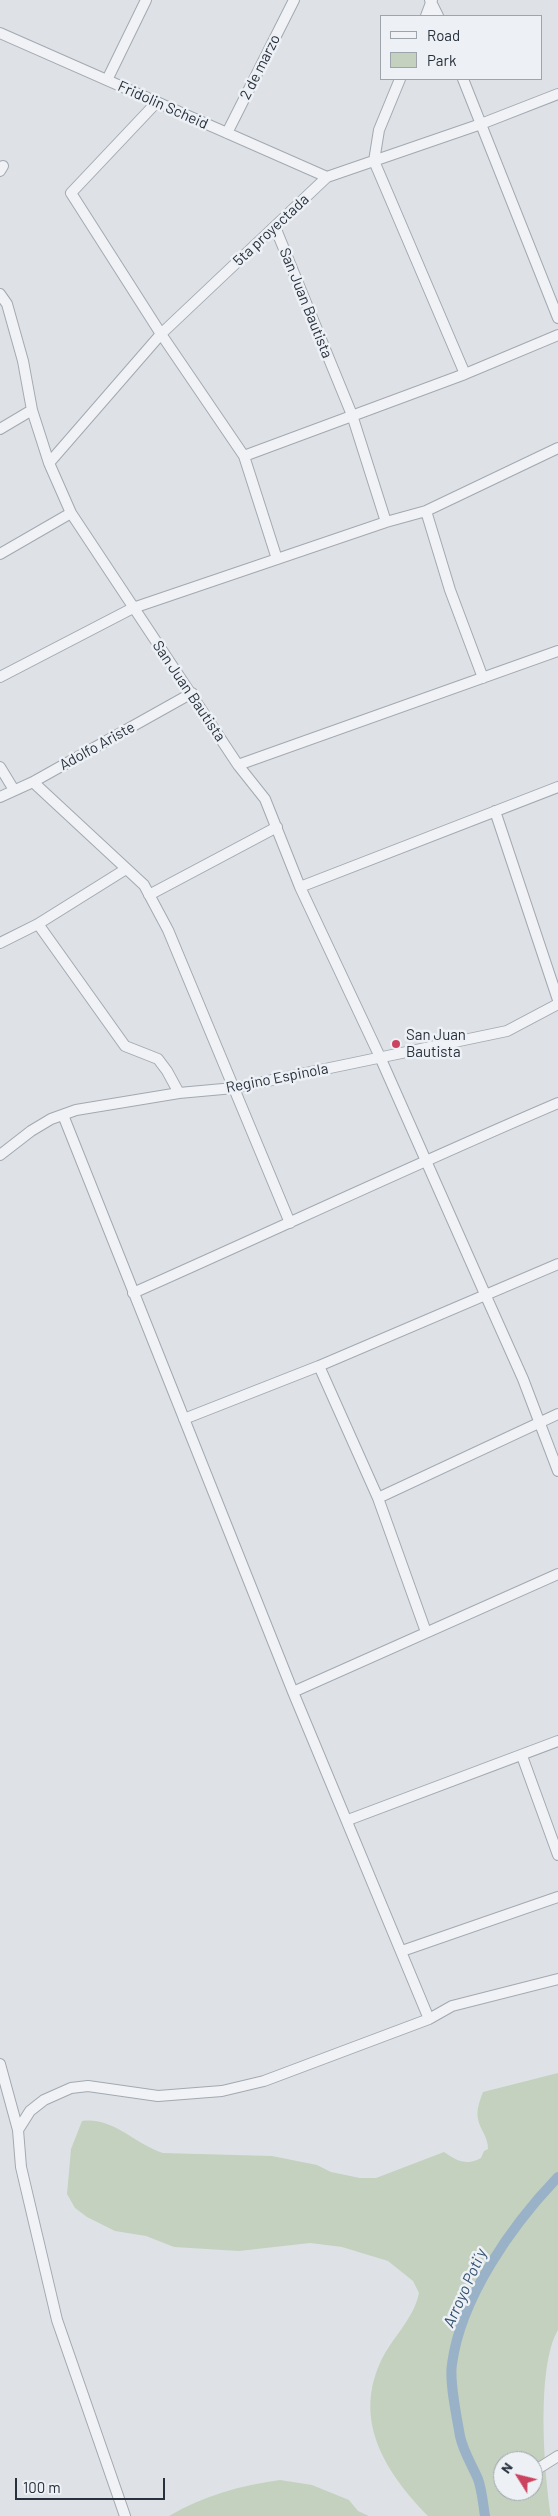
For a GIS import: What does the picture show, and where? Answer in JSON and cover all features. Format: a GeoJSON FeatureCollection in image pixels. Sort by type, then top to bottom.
{"type":"FeatureCollection","features":[{"type":"Feature","properties":{"kind":"street"},"geometry":{"type":"LineString","coordinates":[[107,80],[146,0]]}},
{"type":"Feature","properties":{"kind":"street","name":"2 de marzo"},"geometry":{"type":"LineString","coordinates":[[227,133],[294,0]]}},
{"type":"Feature","properties":{"kind":"street"},"geometry":{"type":"LineString","coordinates":[[426,15],[431,0]]}},
{"type":"Feature","properties":{"kind":"street"},"geometry":{"type":"LineString","coordinates":[[431,0],[438,15]]}},
{"type":"Feature","properties":{"kind":"street","name":"Fridolin Scheid"},"geometry":{"type":"LineString","coordinates":[[0,33],[327,177]]}},
{"type":"Feature","properties":{"kind":"street"},"geometry":{"type":"LineString","coordinates":[[400,80],[379,130],[374,162],[465,374]]}},
{"type":"Feature","properties":{"kind":"street"},"geometry":{"type":"LineString","coordinates":[[463,80],[558,318]]}},
{"type":"Feature","properties":{"kind":"street","name":"5ta proyectada"},"geometry":{"type":"LineString","coordinates":[[49,463],[161,334],[327,177],[481,124],[558,94]]}},
{"type":"Feature","properties":{"kind":"street"},"geometry":{"type":"LineString","coordinates":[[156,103],[71,193],[161,334],[244,456],[277,560]]}},
{"type":"Feature","properties":{"kind":"street","name":"San Juan Bautista"},"geometry":{"type":"LineString","coordinates":[[275,226],[352,415],[386,522]]}},
{"type":"Feature","properties":{"kind":"street","name":"San Juan Bautista"},"geometry":{"type":"LineString","coordinates":[[0,294],[7,304],[23,361],[32,410],[49,463],[71,513],[238,765],[265,799],[300,887],[380,1058],[485,1294],[558,1471]]}},
{"type":"Feature","properties":{"kind":"street"},"geometry":{"type":"LineString","coordinates":[[244,456],[465,374],[558,336]]}},
{"type":"Feature","properties":{"kind":"street"},"geometry":{"type":"LineString","coordinates":[[0,429],[32,410]]}},
{"type":"Feature","properties":{"kind":"street"},"geometry":{"type":"LineString","coordinates":[[0,677],[133,608],[386,522],[426,511],[558,448]]}},
{"type":"Feature","properties":{"kind":"street"},"geometry":{"type":"LineString","coordinates":[[426,511],[450,590],[483,678]]}},
{"type":"Feature","properties":{"kind":"street"},"geometry":{"type":"LineString","coordinates":[[0,554],[71,513]]}},
{"type":"Feature","properties":{"kind":"street"},"geometry":{"type":"LineString","coordinates":[[238,765],[558,651]]}},
{"type":"Feature","properties":{"kind":"street","name":"Adolfo Ariste"},"geometry":{"type":"LineString","coordinates":[[0,797],[33,782],[192,694]]}},
{"type":"Feature","properties":{"kind":"street"},"geometry":{"type":"LineString","coordinates":[[0,766],[14,790]]}},
{"type":"Feature","properties":{"kind":"street"},"geometry":{"type":"LineString","coordinates":[[33,782],[144,884],[168,930],[290,1223]]}},
{"type":"Feature","properties":{"kind":"street"},"geometry":{"type":"LineString","coordinates":[[300,887],[558,787]]}},
{"type":"Feature","properties":{"kind":"street"},"geometry":{"type":"LineString","coordinates":[[495,811],[558,1002]]}},
{"type":"Feature","properties":{"kind":"street"},"geometry":{"type":"LineString","coordinates":[[149,895],[276,827]]}},
{"type":"Feature","properties":{"kind":"street"},"geometry":{"type":"LineString","coordinates":[[0,943],[38,924],[126,869]]}},
{"type":"Feature","properties":{"kind":"street"},"geometry":{"type":"LineString","coordinates":[[38,924],[125,1046],[158,1059],[179,1093]]}},
{"type":"Feature","properties":{"kind":"street","name":"Regino Espinola"},"geometry":{"type":"LineString","coordinates":[[2,1150],[31,1131],[76,1110],[179,1093],[234,1088],[507,1031],[558,1002]]}},
{"type":"Feature","properties":{"kind":"street"},"geometry":{"type":"LineString","coordinates":[[133,1293],[426,1160],[558,1103]]}},
{"type":"Feature","properties":{"kind":"street"},"geometry":{"type":"LineString","coordinates":[[62,1115],[293,1692],[348,1820],[429,2019]]}},
{"type":"Feature","properties":{"kind":"street"},"geometry":{"type":"LineString","coordinates":[[184,1420],[319,1366],[558,1264]]}},
{"type":"Feature","properties":{"kind":"street"},"geometry":{"type":"LineString","coordinates":[[319,1366],[378,1498],[426,1632]]}},
{"type":"Feature","properties":{"kind":"street"},"geometry":{"type":"LineString","coordinates":[[378,1498],[558,1414]]}},
{"type":"Feature","properties":{"kind":"street"},"geometry":{"type":"LineString","coordinates":[[293,1692],[558,1574]]}},
{"type":"Feature","properties":{"kind":"street"},"geometry":{"type":"LineString","coordinates":[[348,1820],[558,1741]]}},
{"type":"Feature","properties":{"kind":"street"},"geometry":{"type":"LineString","coordinates":[[522,1756],[558,1855]]}},
{"type":"Feature","properties":{"kind":"street"},"geometry":{"type":"LineString","coordinates":[[402,1951],[558,1896]]}},
{"type":"Feature","properties":{"kind":"street"},"geometry":{"type":"LineString","coordinates":[[18,2130],[30,2111],[44,2100],[71,2088],[88,2086],[158,2096],[222,2091],[264,2080],[429,2019],[452,2006],[558,1979]]}},
{"type":"Feature","properties":{"kind":"street"},"geometry":{"type":"LineString","coordinates":[[0,2064],[18,2130],[21,2167],[56,2320],[125,2516]]}},
{"type":"Feature","properties":{"kind":"street"},"geometry":{"type":"LineString","coordinates":[[543,2465],[558,2456]]}},
{"type":"Feature","properties":{"kind":"green space"},"geometry":{"type":"Polygon","coordinates":[[[558,2073],[558,2330],[551,2347],[544,2394],[544,2448],[551,2516],[428,2516],[399,2483],[378,2446],[370,2406],[373,2385],[380,2363],[407,2321],[419,2293],[413,2281],[388,2261],[342,2247],[310,2243],[239,2251],[174,2247],[146,2236],[115,2231],[87,2217],[75,2208],[67,2194],[71,2149],[82,2121],[104,2123],[163,2153],[272,2156],[317,2165],[331,2172],[360,2178],[376,2178],[444,2152],[453,2158],[467,2162],[481,2158],[484,2151],[488,2149],[487,2140],[479,2123],[479,2105],[483,2092],[558,2073]]]}},
{"type":"Feature","properties":{"kind":"green space"},"geometry":{"type":"Polygon","coordinates":[[[280,2480],[312,2485],[349,2500],[358,2511],[369,2516],[169,2516],[223,2492],[280,2480]]]}},
{"type":"Feature","properties":{"kind":"waterway","name":"Arroyo Poti´y"},"geometry":{"type":"LineString","coordinates":[[485,2516],[479,2483],[461,2442],[454,2400],[451,2371],[457,2339],[477,2288],[491,2263],[523,2217],[558,2177]]}},
{"type":"Feature","properties":{"kind":"place","name":"San Juan Bautista"},"geometry":{"type":"Point","coordinates":[396,1044]}}]}
